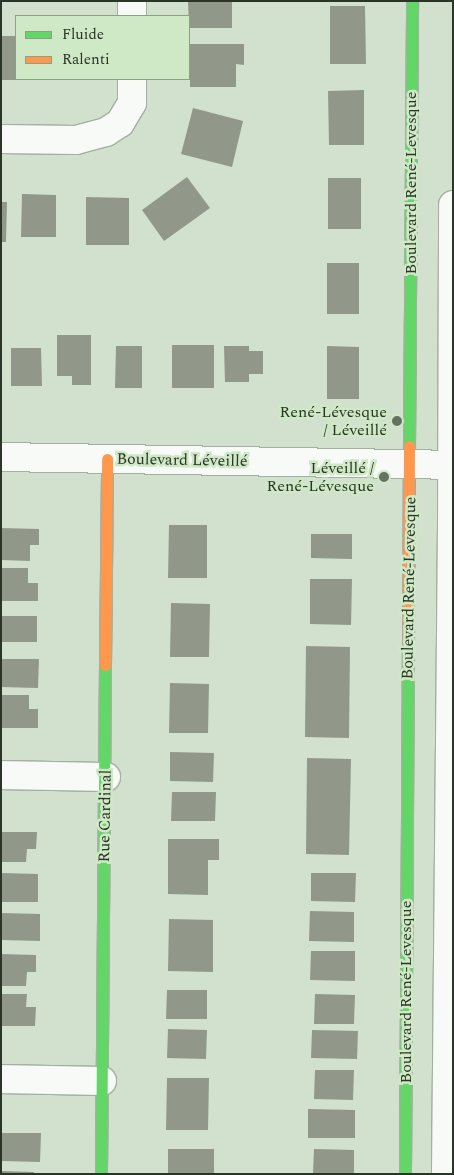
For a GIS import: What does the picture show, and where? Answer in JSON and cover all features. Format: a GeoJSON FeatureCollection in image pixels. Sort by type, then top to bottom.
{"type":"FeatureCollection","features":[{"type":"Feature","properties":{"kind":"street"},"geometry":{"type":"LineString","coordinates":[[132,1],[132,15]]}},
{"type":"Feature","properties":{"kind":"street","name":"Boulevard René-Levesque"},"geometry":{"type":"LineString","coordinates":[[405,1174],[411,464],[412,1]]}},
{"type":"Feature","properties":{"kind":"street"},"geometry":{"type":"LineString","coordinates":[[1,139],[76,140],[106,132],[120,124],[132,103],[132,80]]}},
{"type":"Feature","properties":{"kind":"street"},"geometry":{"type":"LineString","coordinates":[[446,1174],[453,465],[453,205]]}},
{"type":"Feature","properties":{"kind":"street","name":"Boulevard Léveillé"},"geometry":{"type":"LineString","coordinates":[[1,457],[453,465]]}},
{"type":"Feature","properties":{"kind":"street","name":"Rue Cardinal"},"geometry":{"type":"LineString","coordinates":[[101,1174],[106,777],[107,459]]}},
{"type":"Feature","properties":{"kind":"street"},"geometry":{"type":"LineString","coordinates":[[1,775],[106,777]]}},
{"type":"Feature","properties":{"kind":"street"},"geometry":{"type":"LineString","coordinates":[[1,1079],[102,1081]]}},
{"type":"Feature","properties":{"kind":"building"},"geometry":{"type":"Polygon","coordinates":[[[188,1],[232,1],[232,28],[190,28],[188,1]]]}},
{"type":"Feature","properties":{"kind":"building"},"geometry":{"type":"Polygon","coordinates":[[[330,6],[365,6],[366,64],[330,64],[330,6]]]}},
{"type":"Feature","properties":{"kind":"building"},"geometry":{"type":"Polygon","coordinates":[[[1,36],[15,36],[15,80],[1,80],[1,36]]]}},
{"type":"Feature","properties":{"kind":"building"},"geometry":{"type":"Polygon","coordinates":[[[190,44],[244,44],[244,65],[236,64],[236,87],[190,87],[190,44]]]}},
{"type":"Feature","properties":{"kind":"building"},"geometry":{"type":"Polygon","coordinates":[[[364,90],[364,145],[329,145],[328,91],[364,90]]]}},
{"type":"Feature","properties":{"kind":"building"},"geometry":{"type":"Polygon","coordinates":[[[193,108],[243,121],[232,167],[181,154],[193,108]]]}},
{"type":"Feature","properties":{"kind":"building"},"geometry":{"type":"Polygon","coordinates":[[[187,177],[210,208],[164,241],[142,210],[187,177]]]}},
{"type":"Feature","properties":{"kind":"building"},"geometry":{"type":"Polygon","coordinates":[[[328,178],[361,178],[361,229],[328,229],[328,178]]]}},
{"type":"Feature","properties":{"kind":"building"},"geometry":{"type":"Polygon","coordinates":[[[22,194],[56,195],[56,237],[21,237],[22,194]]]}},
{"type":"Feature","properties":{"kind":"building"},"geometry":{"type":"Polygon","coordinates":[[[86,197],[129,198],[129,245],[86,245],[86,197]]]}},
{"type":"Feature","properties":{"kind":"building"},"geometry":{"type":"Polygon","coordinates":[[[1,202],[7,202],[6,242],[1,242],[1,202]]]}},
{"type":"Feature","properties":{"kind":"building"},"geometry":{"type":"Polygon","coordinates":[[[327,263],[359,263],[359,314],[327,314],[327,263]]]}},
{"type":"Feature","properties":{"kind":"building"},"geometry":{"type":"Polygon","coordinates":[[[57,335],[91,335],[91,385],[72,385],[72,376],[57,376],[57,335]]]}},
{"type":"Feature","properties":{"kind":"building"},"geometry":{"type":"Polygon","coordinates":[[[172,345],[214,345],[214,388],[172,388],[172,345]]]}},
{"type":"Feature","properties":{"kind":"building"},"geometry":{"type":"Polygon","coordinates":[[[116,346],[142,346],[142,388],[115,388],[116,346]]]}},
{"type":"Feature","properties":{"kind":"building"},"geometry":{"type":"Polygon","coordinates":[[[224,346],[249,346],[249,351],[263,351],[263,374],[249,374],[249,382],[225,382],[224,346]]]}},
{"type":"Feature","properties":{"kind":"building"},"geometry":{"type":"Polygon","coordinates":[[[327,346],[359,347],[359,399],[327,399],[327,346]]]}},
{"type":"Feature","properties":{"kind":"building"},"geometry":{"type":"Polygon","coordinates":[[[11,348],[41,348],[42,386],[11,386],[11,348]]]}},
{"type":"Feature","properties":{"kind":"building"},"geometry":{"type":"Polygon","coordinates":[[[169,525],[207,525],[207,578],[168,578],[169,525]]]}},
{"type":"Feature","properties":{"kind":"building"},"geometry":{"type":"Polygon","coordinates":[[[1,528],[39,529],[39,545],[30,545],[30,561],[1,560],[1,528]]]}},
{"type":"Feature","properties":{"kind":"building"},"geometry":{"type":"Polygon","coordinates":[[[311,534],[352,534],[352,559],[311,558],[311,534]]]}},
{"type":"Feature","properties":{"kind":"building"},"geometry":{"type":"Polygon","coordinates":[[[1,568],[28,568],[28,583],[38,583],[38,601],[1,601],[1,568]]]}},
{"type":"Feature","properties":{"kind":"building"},"geometry":{"type":"Polygon","coordinates":[[[310,579],[352,579],[351,625],[310,624],[310,579]]]}},
{"type":"Feature","properties":{"kind":"building"},"geometry":{"type":"Polygon","coordinates":[[[171,603],[210,604],[209,657],[170,657],[171,603]]]}},
{"type":"Feature","properties":{"kind":"building"},"geometry":{"type":"Polygon","coordinates":[[[1,616],[37,616],[37,642],[1,642],[1,616]]]}},
{"type":"Feature","properties":{"kind":"building"},"geometry":{"type":"Polygon","coordinates":[[[306,646],[350,647],[349,738],[305,737],[306,646]]]}},
{"type":"Feature","properties":{"kind":"building"},"geometry":{"type":"Polygon","coordinates":[[[1,659],[39,659],[38,688],[1,687],[1,659]]]}},
{"type":"Feature","properties":{"kind":"building"},"geometry":{"type":"Polygon","coordinates":[[[170,683],[209,684],[208,733],[169,733],[170,683]]]}},
{"type":"Feature","properties":{"kind":"building"},"geometry":{"type":"Polygon","coordinates":[[[1,695],[29,695],[29,709],[38,709],[38,728],[1,728],[1,695]]]}},
{"type":"Feature","properties":{"kind":"building"},"geometry":{"type":"Polygon","coordinates":[[[170,752],[214,753],[213,782],[170,781],[170,752]]]}},
{"type":"Feature","properties":{"kind":"building"},"geometry":{"type":"Polygon","coordinates":[[[307,758],[351,759],[349,855],[306,854],[307,758]]]}},
{"type":"Feature","properties":{"kind":"building"},"geometry":{"type":"Polygon","coordinates":[[[172,792],[216,792],[215,821],[171,821],[172,792]]]}},
{"type":"Feature","properties":{"kind":"building"},"geometry":{"type":"Polygon","coordinates":[[[1,832],[37,832],[36,849],[27,849],[26,862],[1,862],[1,832]]]}},
{"type":"Feature","properties":{"kind":"building"},"geometry":{"type":"Polygon","coordinates":[[[168,839],[219,839],[219,860],[208,860],[208,895],[168,894],[168,839]]]}},
{"type":"Feature","properties":{"kind":"building"},"geometry":{"type":"Polygon","coordinates":[[[1,873],[38,874],[38,902],[1,902],[1,873]]]}},
{"type":"Feature","properties":{"kind":"building"},"geometry":{"type":"Polygon","coordinates":[[[311,873],[356,873],[355,902],[311,901],[311,873]]]}},
{"type":"Feature","properties":{"kind":"building"},"geometry":{"type":"Polygon","coordinates":[[[310,911],[354,912],[354,942],[309,941],[310,911]]]}},
{"type":"Feature","properties":{"kind":"building"},"geometry":{"type":"Polygon","coordinates":[[[1,913],[40,914],[40,941],[1,940],[1,913]]]}},
{"type":"Feature","properties":{"kind":"building"},"geometry":{"type":"Polygon","coordinates":[[[169,919],[213,920],[213,972],[168,971],[169,919]]]}},
{"type":"Feature","properties":{"kind":"building"},"geometry":{"type":"Polygon","coordinates":[[[311,951],[355,951],[355,981],[310,980],[311,951]]]}},
{"type":"Feature","properties":{"kind":"building"},"geometry":{"type":"Polygon","coordinates":[[[1,954],[36,955],[36,972],[27,972],[26,986],[1,986],[1,954]]]}},
{"type":"Feature","properties":{"kind":"building"},"geometry":{"type":"Polygon","coordinates":[[[167,990],[207,990],[207,1019],[166,1019],[167,990]]]}},
{"type":"Feature","properties":{"kind":"building"},"geometry":{"type":"Polygon","coordinates":[[[1,994],[27,994],[26,1007],[36,1007],[35,1026],[1,1026],[1,994]]]}},
{"type":"Feature","properties":{"kind":"building"},"geometry":{"type":"Polygon","coordinates":[[[315,994],[355,995],[354,1024],[314,1024],[315,994]]]}},
{"type":"Feature","properties":{"kind":"building"},"geometry":{"type":"Polygon","coordinates":[[[168,1029],[207,1030],[206,1059],[167,1058],[168,1029]]]}},
{"type":"Feature","properties":{"kind":"building"},"geometry":{"type":"Polygon","coordinates":[[[312,1030],[358,1031],[357,1059],[311,1058],[312,1030]]]}},
{"type":"Feature","properties":{"kind":"building"},"geometry":{"type":"Polygon","coordinates":[[[315,1070],[354,1070],[353,1100],[314,1099],[315,1070]]]}},
{"type":"Feature","properties":{"kind":"building"},"geometry":{"type":"Polygon","coordinates":[[[167,1078],[209,1078],[208,1130],[166,1130],[167,1078]]]}},
{"type":"Feature","properties":{"kind":"building"},"geometry":{"type":"Polygon","coordinates":[[[308,1109],[355,1110],[355,1138],[308,1138],[308,1109]]]}},
{"type":"Feature","properties":{"kind":"building"},"geometry":{"type":"Polygon","coordinates":[[[1,1133],[41,1133],[40,1162],[1,1161],[1,1133]]]}},
{"type":"Feature","properties":{"kind":"building"},"geometry":{"type":"Polygon","coordinates":[[[168,1149],[214,1149],[214,1174],[168,1174],[168,1149]]]}},
{"type":"Feature","properties":{"kind":"building"},"geometry":{"type":"Polygon","coordinates":[[[314,1149],[354,1150],[354,1174],[313,1174],[314,1149]]]}},
{"type":"Feature","properties":{"kind":"building"},"geometry":{"type":"Polygon","coordinates":[[[1,1171],[34,1172],[34,1174],[1,1174],[1,1171]]]}},
{"type":"Feature","properties":{"kind":"traffic: fast"},"geometry":{"type":"LineString","coordinates":[[409,446],[412,1]]}},
{"type":"Feature","properties":{"kind":"traffic: fast"},"geometry":{"type":"LineString","coordinates":[[405,1174],[408,644]]}},
{"type":"Feature","properties":{"kind":"traffic: fast"},"geometry":{"type":"LineString","coordinates":[[101,1174],[105,665]]}},
{"type":"Feature","properties":{"kind":"traffic: slow"},"geometry":{"type":"LineString","coordinates":[[408,644],[409,446]]}},
{"type":"Feature","properties":{"kind":"traffic: slow"},"geometry":{"type":"LineString","coordinates":[[105,665],[107,459]]}},
{"type":"Feature","properties":{"kind":"place","name":"René-Lévesque / Léveillé"},"geometry":{"type":"Point","coordinates":[397,421]}},
{"type":"Feature","properties":{"kind":"place","name":"Léveillé / René-Lévesque"},"geometry":{"type":"Point","coordinates":[384,477]}}]}
